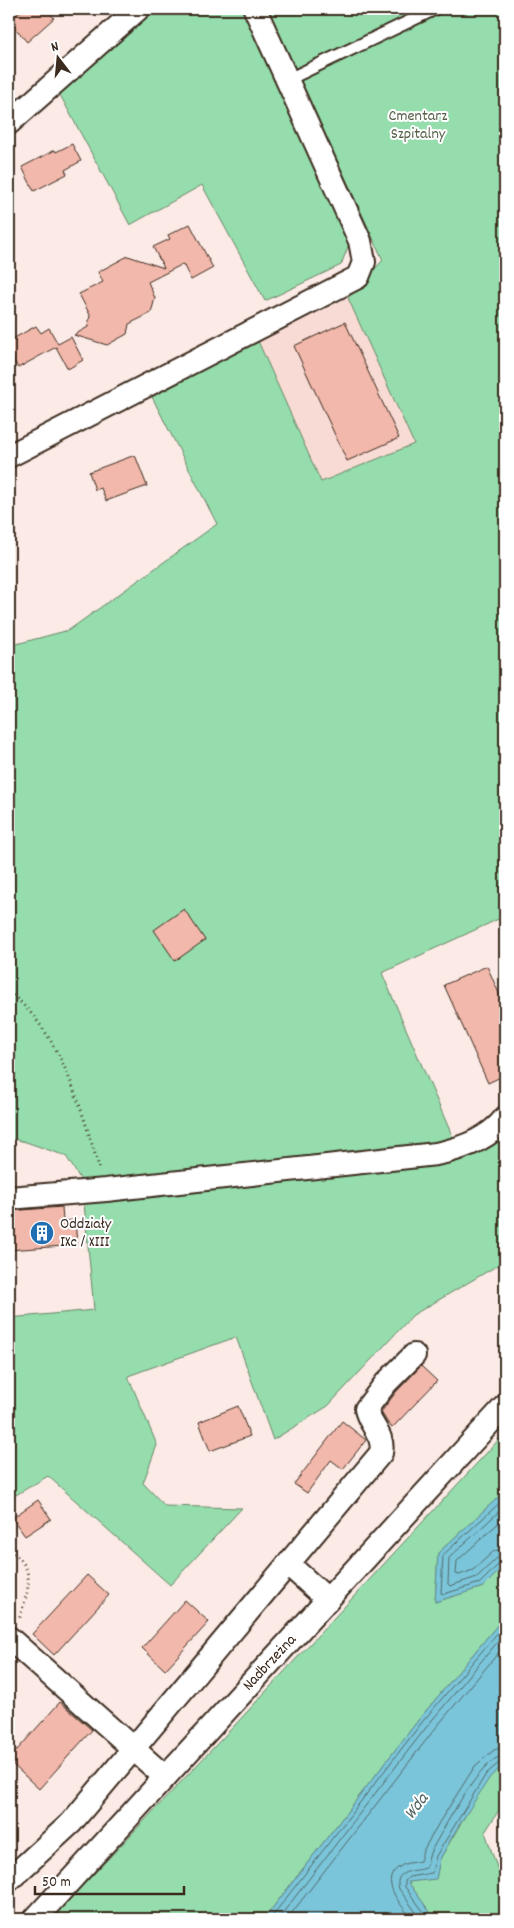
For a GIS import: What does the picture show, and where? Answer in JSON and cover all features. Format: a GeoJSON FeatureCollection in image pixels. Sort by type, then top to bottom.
{"type":"FeatureCollection","features":[{"type":"Feature","properties":{"kind":"street"},"geometry":{"type":"LineString","coordinates":[[9,123],[138,9]]}},
{"type":"Feature","properties":{"kind":"street"},"geometry":{"type":"LineString","coordinates":[[9,456],[358,276],[364,262],[360,241],[289,80],[255,9]]}},
{"type":"Feature","properties":{"kind":"street"},"geometry":{"type":"LineString","coordinates":[[9,1198],[106,1190],[436,1154],[458,1149],[498,1127],[505,1118]]}},
{"type":"Feature","properties":{"kind":"street"},"geometry":{"type":"LineString","coordinates":[[9,1880],[71,1822],[381,1453],[383,1446],[380,1436],[368,1417],[366,1408],[386,1383],[414,1355]]}},
{"type":"Feature","properties":{"kind":"street","name":"Nadbrzeżna"},"geometry":{"type":"LineString","coordinates":[[35,1919],[505,1406]]}},
{"type":"Feature","properties":{"kind":"street"},"geometry":{"type":"LineString","coordinates":[[288,1564],[328,1600]]}},
{"type":"Feature","properties":{"kind":"street"},"geometry":{"type":"LineString","coordinates":[[10,1638],[132,1750],[165,1777]]}},
{"type":"Feature","properties":{"kind":"lane"},"geometry":{"type":"LineString","coordinates":[[289,80],[435,9]]}},
{"type":"Feature","properties":{"kind":"path"},"geometry":{"type":"LineString","coordinates":[[9,992],[21,1001],[37,1019],[66,1070],[77,1098],[106,1190]]}},
{"type":"Feature","properties":{"kind":"path"},"geometry":{"type":"LineString","coordinates":[[9,1550],[16,1554],[28,1570],[30,1585],[10,1638]]}},
{"type":"Feature","properties":{"kind":"shaded area"},"geometry":{"type":"Polygon","coordinates":[[[348,298],[414,444],[321,482],[258,341],[348,298]]]}},
{"type":"Feature","properties":{"kind":"green space"},"geometry":{"type":"Polygon","coordinates":[[[154,9],[242,9],[349,244],[341,265],[265,301],[202,185],[130,225],[59,93],[154,9]]]}},
{"type":"Feature","properties":{"kind":"green space","name":"Cmentarz Szpitalny"},"geometry":{"type":"Polygon","coordinates":[[[268,9],[505,9],[505,916],[382,973],[463,1161],[490,1147],[505,1133],[505,1261],[413,1315],[328,1406],[273,1440],[236,1337],[128,1376],[157,1445],[143,1483],[165,1506],[242,1508],[170,1585],[48,1476],[9,1499],[9,1318],[94,1310],[82,1182],[66,1156],[9,1138],[9,646],[69,630],[217,524],[152,397],[258,341],[321,482],[414,444],[348,298],[383,260],[268,9]]]}},
{"type":"Feature","properties":{"kind":"green space"},"geometry":{"type":"Polygon","coordinates":[[[505,1433],[505,1491],[438,1553],[435,1602],[483,1587],[505,1565],[505,1616],[420,1718],[264,1919],[51,1919],[234,1726],[505,1433]]]}},
{"type":"Feature","properties":{"kind":"green space"},"geometry":{"type":"Polygon","coordinates":[[[505,1742],[505,1801],[485,1832],[501,1879],[505,1876],[505,1919],[435,1919],[408,1882],[436,1878],[440,1859],[505,1742]]]}},
{"type":"Feature","properties":{"kind":"water"},"geometry":{"type":"Polygon","coordinates":[[[505,1491],[505,1565],[483,1587],[435,1602],[438,1553],[505,1491]]]}},
{"type":"Feature","properties":{"kind":"water","name":"Wda"},"geometry":{"type":"Polygon","coordinates":[[[505,1616],[505,1764],[490,1777],[456,1830],[440,1859],[436,1879],[408,1882],[435,1919],[264,1919],[420,1718],[505,1616]]]}},
{"type":"Feature","properties":{"kind":"building"},"geometry":{"type":"Polygon","coordinates":[[[23,9],[46,9],[54,18],[27,42],[9,21],[23,9]]]}},
{"type":"Feature","properties":{"kind":"building"},"geometry":{"type":"Polygon","coordinates":[[[72,144],[81,161],[65,170],[67,174],[34,191],[22,167],[55,150],[56,152],[72,144]]]}},
{"type":"Feature","properties":{"kind":"building"},"geometry":{"type":"Polygon","coordinates":[[[190,224],[213,268],[191,280],[183,264],[148,282],[155,298],[151,313],[129,324],[127,334],[107,345],[74,335],[88,327],[90,315],[79,294],[103,282],[98,272],[128,256],[164,268],[153,247],[170,239],[168,235],[190,224]]]}},
{"type":"Feature","properties":{"kind":"building"},"geometry":{"type":"Polygon","coordinates":[[[345,322],[399,438],[347,461],[294,346],[345,322]]]}},
{"type":"Feature","properties":{"kind":"building"},"geometry":{"type":"Polygon","coordinates":[[[36,326],[41,333],[49,328],[58,344],[71,337],[83,360],[68,369],[56,347],[18,368],[9,352],[9,341],[36,326]]]}},
{"type":"Feature","properties":{"kind":"building"},"geometry":{"type":"Polygon","coordinates":[[[135,455],[147,486],[106,501],[101,488],[95,490],[89,472],[135,455]]]}},
{"type":"Feature","properties":{"kind":"building"},"geometry":{"type":"Polygon","coordinates":[[[184,909],[205,940],[175,961],[154,930],[184,909]]]}},
{"type":"Feature","properties":{"kind":"building"},"geometry":{"type":"Polygon","coordinates":[[[487,966],[505,1007],[505,1075],[488,1083],[444,985],[487,966]]]}},
{"type":"Feature","properties":{"kind":"building","name":"Oddziały IXc / XIII"},"geometry":{"type":"Polygon","coordinates":[[[62,1207],[63,1221],[75,1220],[77,1245],[9,1250],[9,1211],[62,1207]]]}},
{"type":"Feature","properties":{"kind":"building"},"geometry":{"type":"Polygon","coordinates":[[[421,1366],[437,1381],[392,1428],[381,1412],[396,1392],[421,1366]]]}},
{"type":"Feature","properties":{"kind":"building"},"geometry":{"type":"Polygon","coordinates":[[[238,1406],[250,1436],[210,1451],[199,1422],[238,1406]]]}},
{"type":"Feature","properties":{"kind":"building"},"geometry":{"type":"Polygon","coordinates":[[[342,1421],[366,1440],[343,1469],[331,1460],[307,1493],[294,1484],[342,1421]]]}},
{"type":"Feature","properties":{"kind":"building"},"geometry":{"type":"Polygon","coordinates":[[[38,1500],[51,1519],[25,1536],[12,1518],[38,1500]]]}},
{"type":"Feature","properties":{"kind":"building"},"geometry":{"type":"Polygon","coordinates":[[[87,1575],[109,1595],[54,1655],[32,1634],[87,1575]]]}},
{"type":"Feature","properties":{"kind":"building"},"geometry":{"type":"Polygon","coordinates":[[[185,1600],[209,1622],[165,1670],[142,1648],[185,1600]]]}},
{"type":"Feature","properties":{"kind":"building"},"geometry":{"type":"Polygon","coordinates":[[[60,1702],[92,1730],[39,1789],[9,1759],[60,1702]]]}},
{"type":"Feature","properties":{"kind":"place","name":"Oddziały IXc / XIII"},"geometry":{"type":"Point","coordinates":[42,1233]}}]}
